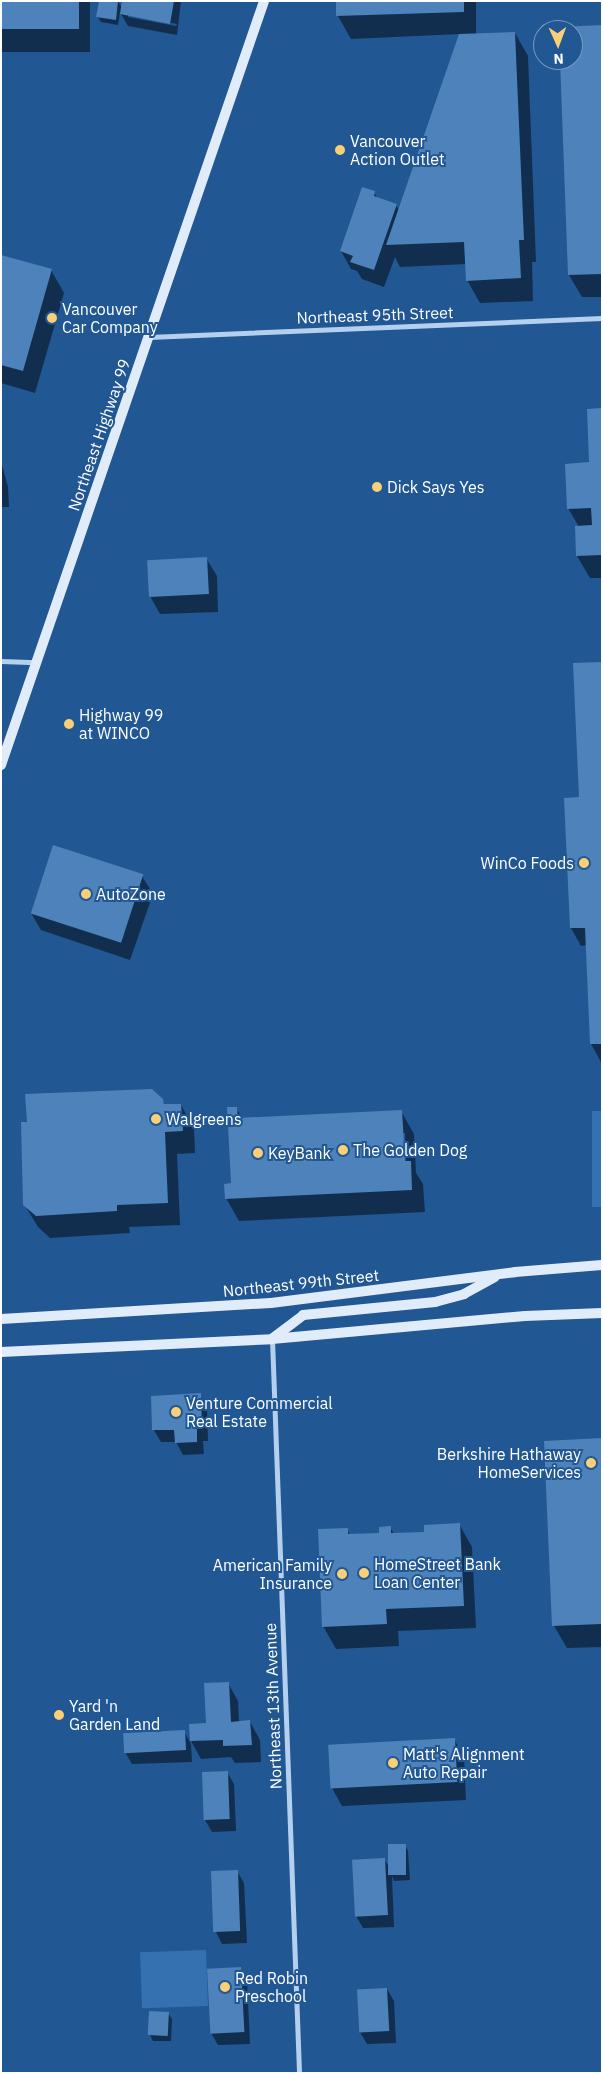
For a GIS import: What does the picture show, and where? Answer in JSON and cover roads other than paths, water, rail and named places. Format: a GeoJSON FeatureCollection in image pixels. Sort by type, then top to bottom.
{"type":"FeatureCollection","features":[{"type":"Feature","properties":{"kind":"main road","name":"Northeast Highway 99"},"geometry":{"type":"LineString","coordinates":[[1,765],[264,1]]}},
{"type":"Feature","properties":{"kind":"main road","name":"Northeast 99th Street"},"geometry":{"type":"LineString","coordinates":[[1,1320],[272,1303],[501,1274],[602,1265]]}},
{"type":"Feature","properties":{"kind":"main road"},"geometry":{"type":"LineString","coordinates":[[272,1339],[303,1315],[435,1302],[464,1294],[501,1274]]}},
{"type":"Feature","properties":{"kind":"main road"},"geometry":{"type":"LineString","coordinates":[[1,1352],[272,1339],[602,1312]]}},
{"type":"Feature","properties":{"kind":"street","name":"Northeast 95th Street"},"geometry":{"type":"LineString","coordinates":[[149,336],[602,318]]}},
{"type":"Feature","properties":{"kind":"street"},"geometry":{"type":"LineString","coordinates":[[1,661],[36,662]]}},
{"type":"Feature","properties":{"kind":"street","name":"Northeast 13th Avenue"},"geometry":{"type":"LineString","coordinates":[[272,1339],[299,2073]]}},
{"type":"Feature","properties":{"kind":"place","name":"Vancouver Action Outlet"},"geometry":{"type":"Point","coordinates":[340,150]}},
{"type":"Feature","properties":{"kind":"place","name":"Vancouver Car Company"},"geometry":{"type":"Point","coordinates":[52,318]}},
{"type":"Feature","properties":{"kind":"place","name":"Dick Says Yes"},"geometry":{"type":"Point","coordinates":[377,487]}},
{"type":"Feature","properties":{"kind":"place","name":"Highway 99 at WINCO"},"geometry":{"type":"Point","coordinates":[69,724]}},
{"type":"Feature","properties":{"kind":"place","name":"WinCo Foods"},"geometry":{"type":"Point","coordinates":[584,863]}},
{"type":"Feature","properties":{"kind":"place","name":"AutoZone"},"geometry":{"type":"Point","coordinates":[86,894]}},
{"type":"Feature","properties":{"kind":"place","name":"Walgreens"},"geometry":{"type":"Point","coordinates":[156,1119]}},
{"type":"Feature","properties":{"kind":"place","name":"The Golden Dog"},"geometry":{"type":"Point","coordinates":[343,1150]}},
{"type":"Feature","properties":{"kind":"place","name":"KeyBank"},"geometry":{"type":"Point","coordinates":[258,1153]}},
{"type":"Feature","properties":{"kind":"place","name":"Venture Commercial Real Estate"},"geometry":{"type":"Point","coordinates":[176,1412]}},
{"type":"Feature","properties":{"kind":"place","name":"Berkshire Hathaway HomeServices"},"geometry":{"type":"Point","coordinates":[591,1463]}},
{"type":"Feature","properties":{"kind":"place","name":"HomeStreet Bank Loan Center"},"geometry":{"type":"Point","coordinates":[364,1573]}},
{"type":"Feature","properties":{"kind":"place","name":"American Family Insurance"},"geometry":{"type":"Point","coordinates":[342,1574]}},
{"type":"Feature","properties":{"kind":"place","name":"Yard 'n Garden Land"},"geometry":{"type":"Point","coordinates":[59,1715]}},
{"type":"Feature","properties":{"kind":"place","name":"Matt's Alignment Auto Repair"},"geometry":{"type":"Point","coordinates":[393,1763]}},
{"type":"Feature","properties":{"kind":"place","name":"Red Robin Preschool"},"geometry":{"type":"Point","coordinates":[225,1987]}}]}
